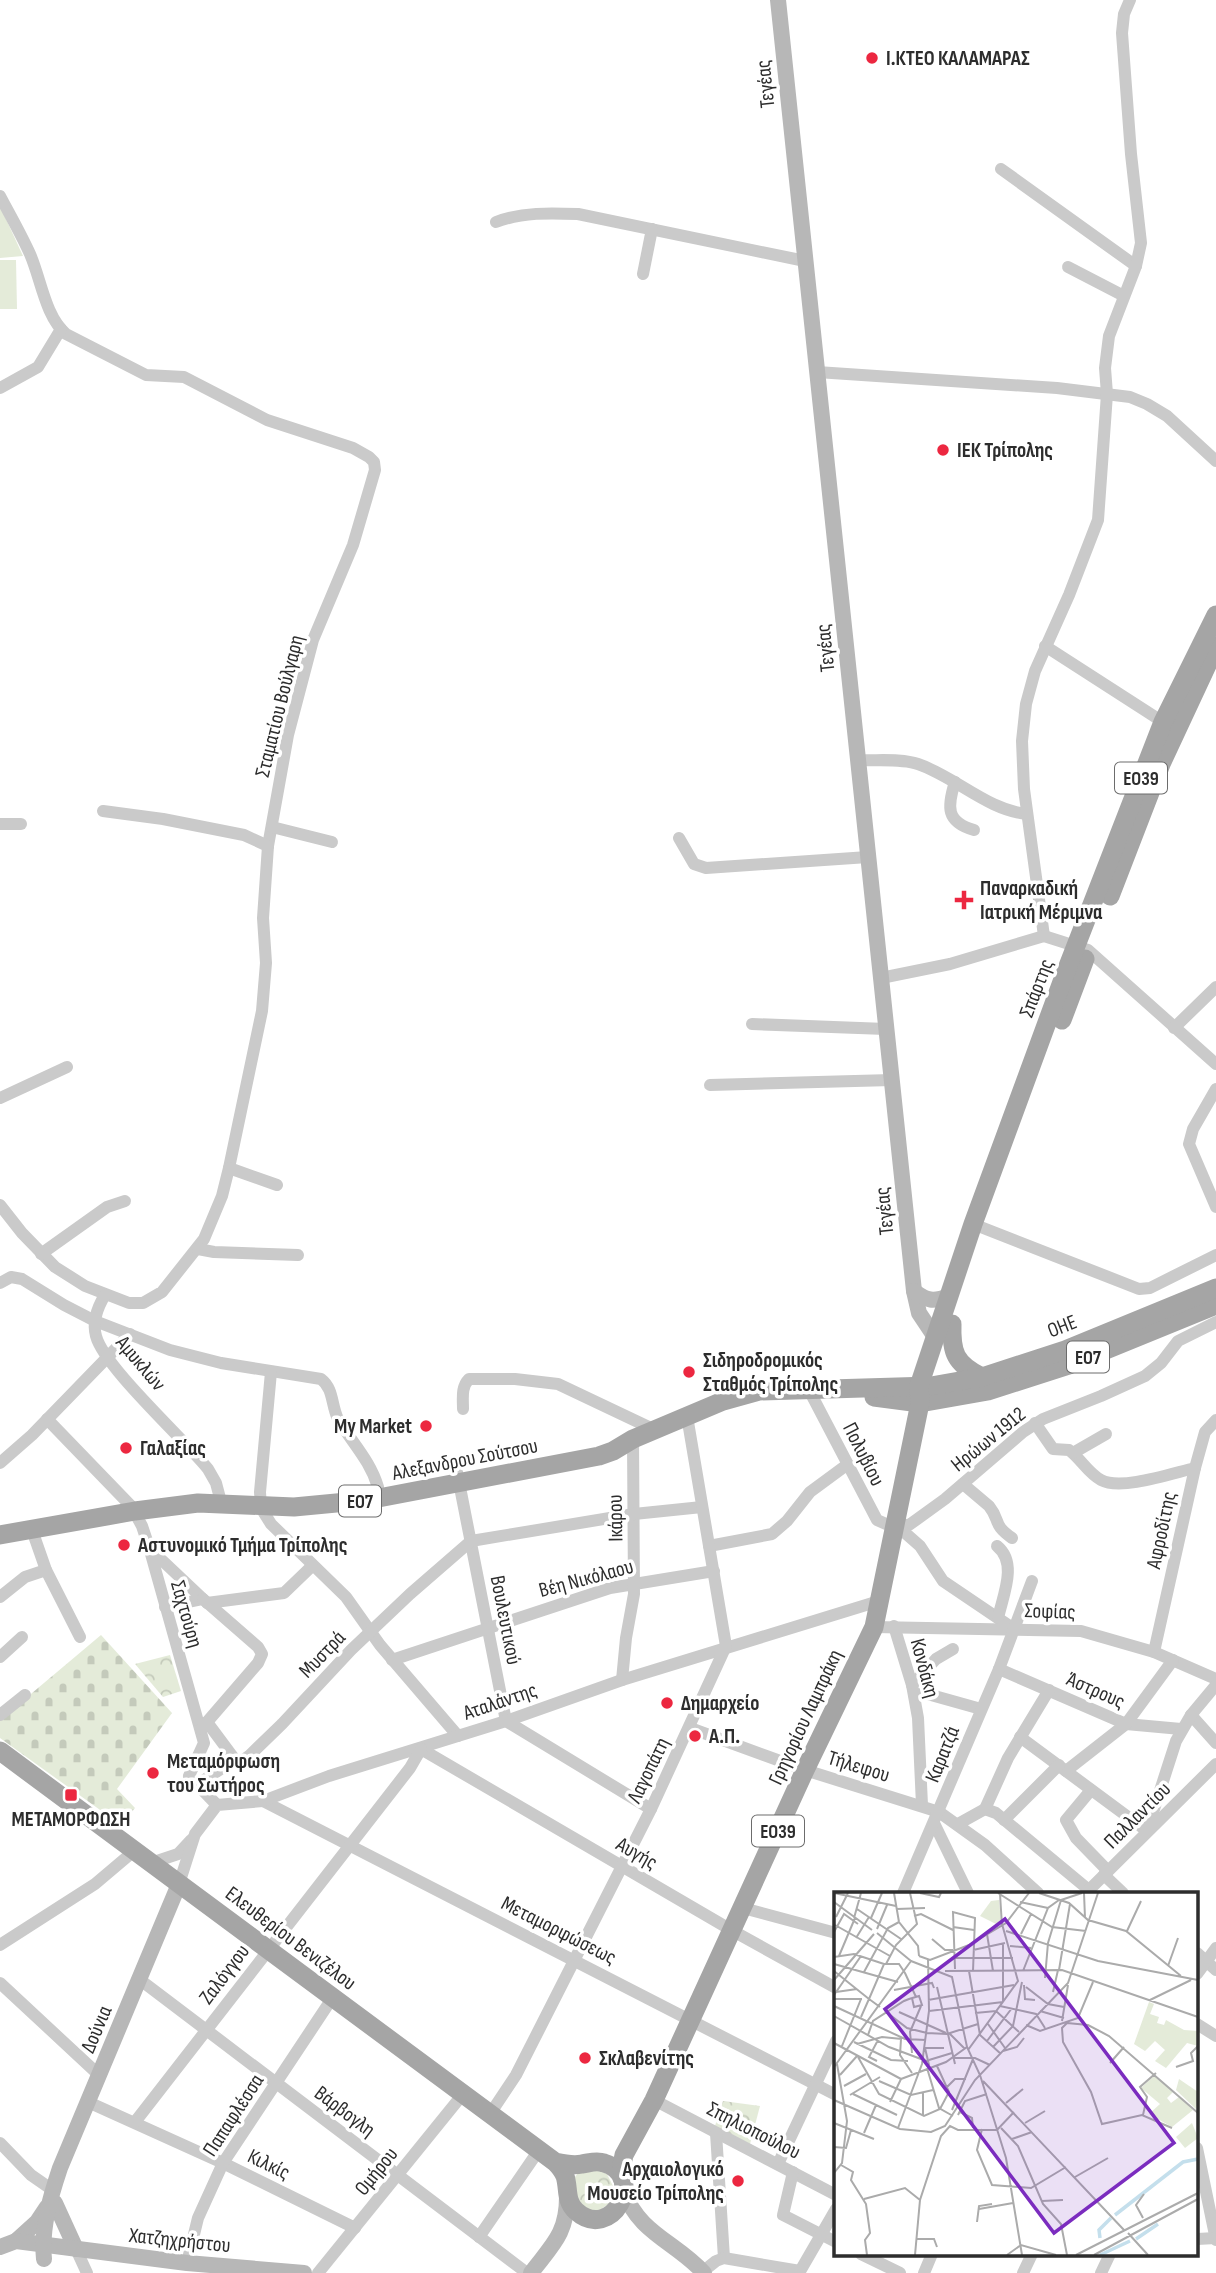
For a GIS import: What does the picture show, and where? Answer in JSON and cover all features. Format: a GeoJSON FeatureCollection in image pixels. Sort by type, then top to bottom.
{"type":"FeatureCollection","features":[{"type":"Feature","properties":{"kind":"main road","name":"Τεγέας"},"geometry":{"type":"LineString","coordinates":[[778,0],[914,1291],[919,1313],[935,1337]]}},
{"type":"Feature","properties":{"kind":"main road","name":"Σπάρτης"},"geometry":{"type":"LineString","coordinates":[[1083,948],[1163,722],[1216,615]]}},
{"type":"Feature","properties":{"kind":"main road","name":"Σπάρτης"},"geometry":{"type":"LineString","coordinates":[[923,1392],[952,1324],[979,1226],[1063,979],[1083,948],[1161,764],[1214,655]]}},
{"type":"Feature","properties":{"kind":"main road","name":"Σπάρτης"},"geometry":{"type":"LineString","coordinates":[[923,1392],[935,1337],[979,1226]]}},
{"type":"Feature","properties":{"kind":"main road","name":"ΟΗΕ"},"geometry":{"type":"LineString","coordinates":[[923,1392],[982,1377],[1065,1350],[1216,1288]]}},
{"type":"Feature","properties":{"kind":"main road"},"geometry":{"type":"LineString","coordinates":[[914,1291],[927,1300],[936,1301],[949,1297]]}},
{"type":"Feature","properties":{"kind":"main road","name":"ΟΗΕ"},"geometry":{"type":"LineString","coordinates":[[923,1392],[988,1391],[1069,1365],[1216,1305]]}},
{"type":"Feature","properties":{"kind":"main road"},"geometry":{"type":"LineString","coordinates":[[952,1324],[951,1341],[955,1355],[964,1367],[982,1377]]}},
{"type":"Feature","properties":{"kind":"main road","name":"Αλεξανδρου Σούτσου"},"geometry":{"type":"LineString","coordinates":[[260,1498],[294,1507],[327,1505],[458,1478],[594,1444],[633,1439],[723,1401],[759,1391],[923,1392]]}},
{"type":"Feature","properties":{"kind":"main road","name":"Γρηγορίου Λαμπράκη"},"geometry":{"type":"LineString","coordinates":[[624,2186],[622,2165],[628,2148],[654,2100],[805,1770],[874,1627],[923,1392]]}},
{"type":"Feature","properties":{"kind":"main road","name":"Αλεξανδρου Σούτσου"},"geometry":{"type":"LineString","coordinates":[[0,1523],[220,1496],[260,1498],[458,1478]]}},
{"type":"Feature","properties":{"kind":"main road","name":"Αλεξανδρου Σούτσου"},"geometry":{"type":"LineString","coordinates":[[0,1535],[130,1506]]}},
{"type":"Feature","properties":{"kind":"main road","name":"Ελευθερίου Βενιζέλου"},"geometry":{"type":"LineString","coordinates":[[0,1751],[555,2162]]}},
{"type":"Feature","properties":{"kind":"main road","name":"Δούνια"},"geometry":{"type":"LineString","coordinates":[[43,2255],[60,2168],[179,1884]]}},
{"type":"Feature","properties":{"kind":"main road"},"geometry":{"type":"LineString","coordinates":[[555,2162],[592,2163],[613,2158],[628,2148]]}},
{"type":"Feature","properties":{"kind":"main road"},"geometry":{"type":"LineString","coordinates":[[555,2162],[565,2177],[572,2206],[587,2218],[629,2220],[647,2228]]}},
{"type":"Feature","properties":{"kind":"main road"},"geometry":{"type":"LineString","coordinates":[[592,2163],[618,2172],[632,2210],[647,2228],[703,2272]]}},
{"type":"Feature","properties":{"kind":"main road"},"geometry":{"type":"LineString","coordinates":[[529,2273],[563,2230],[569,2178],[592,2163]]}},
{"type":"Feature","properties":{"kind":"main road"},"geometry":{"type":"LineString","coordinates":[[607,2217],[619,2206],[624,2186]]}},
{"type":"Feature","properties":{"kind":"main road"},"geometry":{"type":"LineString","coordinates":[[0,2247],[16,2241],[37,2222],[52,2200],[76,2249]]}},
{"type":"Feature","properties":{"kind":"main road","name":"Χατζηχρήστου"},"geometry":{"type":"LineString","coordinates":[[16,2241],[43,2255],[76,2249],[165,2267],[187,2263],[304,2273]]}},
{"type":"Feature","properties":{"kind":"street"},"geometry":{"type":"LineString","coordinates":[[1044,936],[1022,772],[1022,741],[1026,704],[1035,671],[1069,595],[1098,520],[1109,336],[1136,265],[1141,243],[1122,33],[1124,14],[1130,0]]}},
{"type":"Feature","properties":{"kind":"street"},"geometry":{"type":"LineString","coordinates":[[1001,169],[1136,265]]}},
{"type":"Feature","properties":{"kind":"street"},"geometry":{"type":"LineString","coordinates":[[0,195],[30,255],[51,314],[61,329],[38,367],[0,388]]}},
{"type":"Feature","properties":{"kind":"street"},"geometry":{"type":"LineString","coordinates":[[496,222],[546,212],[578,214],[805,261]]}},
{"type":"Feature","properties":{"kind":"street"},"geometry":{"type":"LineString","coordinates":[[643,274],[652,229]]}},
{"type":"Feature","properties":{"kind":"street"},"geometry":{"type":"LineString","coordinates":[[1068,267],[1124,296]]}},
{"type":"Feature","properties":{"kind":"street","name":"Σταματίου Βούλγαρη"},"geometry":{"type":"LineString","coordinates":[[0,1205],[41,1254],[72,1278],[105,1295],[129,1303],[150,1300],[172,1282],[198,1249],[212,1221],[229,1168],[262,1011],[266,963],[263,918],[268,846],[288,735],[313,640],[356,533],[375,477],[373,462],[353,448],[267,420],[184,377],[146,375],[61,329]]}},
{"type":"Feature","properties":{"kind":"street"},"geometry":{"type":"LineString","coordinates":[[817,372],[1057,388],[1130,397],[1167,416],[1216,461]]}},
{"type":"Feature","properties":{"kind":"street"},"geometry":{"type":"LineString","coordinates":[[1045,646],[1163,722]]}},
{"type":"Feature","properties":{"kind":"street"},"geometry":{"type":"LineString","coordinates":[[858,760],[915,763],[1011,812],[1027,814]]}},
{"type":"Feature","properties":{"kind":"street"},"geometry":{"type":"LineString","coordinates":[[955,782],[949,803],[951,815],[960,825],[974,830]]}},
{"type":"Feature","properties":{"kind":"street"},"geometry":{"type":"LineString","coordinates":[[103,811],[244,835],[268,846]]}},
{"type":"Feature","properties":{"kind":"street"},"geometry":{"type":"LineString","coordinates":[[0,824],[21,824]]}},
{"type":"Feature","properties":{"kind":"street"},"geometry":{"type":"LineString","coordinates":[[272,827],[332,842]]}},
{"type":"Feature","properties":{"kind":"street"},"geometry":{"type":"LineString","coordinates":[[680,838],[694,864],[705,868],[868,857]]}},
{"type":"Feature","properties":{"kind":"street"},"geometry":{"type":"LineString","coordinates":[[881,978],[950,964],[1044,936],[1083,948],[1216,1063]]}},
{"type":"Feature","properties":{"kind":"street"},"geometry":{"type":"LineString","coordinates":[[1174,1028],[1216,987]]}},
{"type":"Feature","properties":{"kind":"street"},"geometry":{"type":"LineString","coordinates":[[752,1024],[886,1028]]}},
{"type":"Feature","properties":{"kind":"street"},"geometry":{"type":"LineString","coordinates":[[0,1098],[67,1067]]}},
{"type":"Feature","properties":{"kind":"street"},"geometry":{"type":"LineString","coordinates":[[710,1085],[892,1080]]}},
{"type":"Feature","properties":{"kind":"street"},"geometry":{"type":"LineString","coordinates":[[1216,1090],[1193,1129],[1189,1144],[1194,1161],[1216,1207]]}},
{"type":"Feature","properties":{"kind":"street"},"geometry":{"type":"LineString","coordinates":[[229,1168],[276,1185]]}},
{"type":"Feature","properties":{"kind":"street"},"geometry":{"type":"LineString","coordinates":[[41,1254],[107,1207],[125,1201]]}},
{"type":"Feature","properties":{"kind":"street"},"geometry":{"type":"LineString","coordinates":[[979,1226],[1139,1289],[1150,1288],[1216,1255]]}},
{"type":"Feature","properties":{"kind":"street"},"geometry":{"type":"LineString","coordinates":[[198,1249],[298,1255]]}},
{"type":"Feature","properties":{"kind":"street","name":"Αμυκλών"},"geometry":{"type":"LineString","coordinates":[[6,1280],[22,1279],[95,1321],[96,1337],[108,1357],[201,1461],[220,1496]]}},
{"type":"Feature","properties":{"kind":"street"},"geometry":{"type":"LineString","coordinates":[[105,1295],[95,1321],[194,1358],[321,1379],[331,1390],[338,1418],[366,1458],[379,1487]]}},
{"type":"Feature","properties":{"kind":"street","name":"Ηρώων 1912"},"geometry":{"type":"LineString","coordinates":[[895,1524],[909,1525],[963,1484],[1035,1423],[1145,1376],[1161,1363],[1178,1341],[1216,1322]]}},
{"type":"Feature","properties":{"kind":"street"},"geometry":{"type":"LineString","coordinates":[[0,1463],[130,1334]]}},
{"type":"Feature","properties":{"kind":"street"},"geometry":{"type":"LineString","coordinates":[[271,1372],[260,1498],[263,1513],[312,1566],[346,1597],[392,1660],[458,1736]]}},
{"type":"Feature","properties":{"kind":"street"},"geometry":{"type":"LineString","coordinates":[[463,1409],[463,1390],[469,1379],[547,1381],[563,1385],[582,1397],[655,1430]]}},
{"type":"Feature","properties":{"kind":"street","name":"Πολυβίου"},"geometry":{"type":"LineString","coordinates":[[809,1390],[877,1520],[895,1524]]}},
{"type":"Feature","properties":{"kind":"street"},"geometry":{"type":"LineString","coordinates":[[688,1416],[726,1646]]}},
{"type":"Feature","properties":{"kind":"street"},"geometry":{"type":"LineString","coordinates":[[47,1419],[130,1506]]}},
{"type":"Feature","properties":{"kind":"street","name":"Αφροδίτης"},"geometry":{"type":"LineString","coordinates":[[1154,1652],[1195,1468],[1205,1432],[1216,1420]]}},
{"type":"Feature","properties":{"kind":"street"},"geometry":{"type":"LineString","coordinates":[[1035,1423],[1053,1449],[1066,1449],[1073,1453],[1091,1473],[1108,1483],[1150,1479],[1195,1468]]}},
{"type":"Feature","properties":{"kind":"street"},"geometry":{"type":"LineString","coordinates":[[1073,1453],[1106,1434]]}},
{"type":"Feature","properties":{"kind":"street","name":"Ικάρου"},"geometry":{"type":"LineString","coordinates":[[622,1680],[635,1583],[633,1439]]}},
{"type":"Feature","properties":{"kind":"street"},"geometry":{"type":"LineString","coordinates":[[709,1546],[772,1534],[787,1521],[810,1492],[848,1464]]}},
{"type":"Feature","properties":{"kind":"street","name":"Βουλευτικού"},"geometry":{"type":"LineString","coordinates":[[458,1478],[506,1721]]}},
{"type":"Feature","properties":{"kind":"street"},"geometry":{"type":"LineString","coordinates":[[963,1484],[993,1510],[996,1524],[1012,1538]]}},
{"type":"Feature","properties":{"kind":"street","name":"Σαχτούρη"},"geometry":{"type":"LineString","coordinates":[[130,1506],[149,1548],[164,1606],[204,1725]]}},
{"type":"Feature","properties":{"kind":"street"},"geometry":{"type":"LineString","coordinates":[[471,1541],[634,1514],[702,1507]]}},
{"type":"Feature","properties":{"kind":"street"},"geometry":{"type":"LineString","coordinates":[[895,1524],[920,1546],[943,1581],[1014,1629]]}},
{"type":"Feature","properties":{"kind":"street"},"geometry":{"type":"LineString","coordinates":[[32,1530],[46,1570],[80,1637]]}},
{"type":"Feature","properties":{"kind":"street","name":"Μυστρά"},"geometry":{"type":"LineString","coordinates":[[193,1780],[244,1759],[264,1742],[370,1632],[471,1541]]}},
{"type":"Feature","properties":{"kind":"street"},"geometry":{"type":"LineString","coordinates":[[997,1546],[1008,1562],[998,1618]]}},
{"type":"Feature","properties":{"kind":"street"},"geometry":{"type":"LineString","coordinates":[[149,1548],[258,1647],[262,1654],[258,1663],[204,1725],[204,1743],[193,1780],[217,1805],[178,1854],[151,1863]]}},
{"type":"Feature","properties":{"kind":"street"},"geometry":{"type":"LineString","coordinates":[[164,1606],[284,1593],[312,1566]]}},
{"type":"Feature","properties":{"kind":"street"},"geometry":{"type":"LineString","coordinates":[[0,1597],[25,1577],[46,1570]]}},
{"type":"Feature","properties":{"kind":"street","name":"Βέη Νικόλαου"},"geometry":{"type":"LineString","coordinates":[[392,1660],[610,1588],[714,1571]]}},
{"type":"Feature","properties":{"kind":"street","name":"Καρατζά"},"geometry":{"type":"LineString","coordinates":[[903,1892],[999,1669],[1032,1581]]}},
{"type":"Feature","properties":{"kind":"street","name":"Αταλάντης"},"geometry":{"type":"LineString","coordinates":[[217,1805],[263,1801],[329,1776],[421,1749],[726,1646],[878,1601]]}},
{"type":"Feature","properties":{"kind":"street","name":"Κονδάκη"},"geometry":{"type":"LineString","coordinates":[[894,1626],[913,1689],[918,1718],[922,1805]]}},
{"type":"Feature","properties":{"kind":"street","name":"Σοφίας"},"geometry":{"type":"LineString","coordinates":[[874,1627],[1081,1631],[1154,1652],[1216,1679]]}},
{"type":"Feature","properties":{"kind":"street"},"geometry":{"type":"LineString","coordinates":[[0,1657],[22,1637]]}},
{"type":"Feature","properties":{"kind":"street","name":"Λαγοπάτη"},"geometry":{"type":"LineString","coordinates":[[490,2114],[516,2075],[651,1808],[726,1646]]}},
{"type":"Feature","properties":{"kind":"street"},"geometry":{"type":"LineString","coordinates":[[953,1649],[936,1659],[913,1689],[981,1709]]}},
{"type":"Feature","properties":{"kind":"street"},"geometry":{"type":"LineString","coordinates":[[1004,1820],[1063,1768],[1126,1724],[1173,1660]]}},
{"type":"Feature","properties":{"kind":"street","name":"Άστρους"},"geometry":{"type":"LineString","coordinates":[[999,1669],[1126,1724],[1181,1729]]}},
{"type":"Feature","properties":{"kind":"street"},"geometry":{"type":"LineString","coordinates":[[1020,1737],[1147,1832],[1171,1752],[1181,1729],[1216,1685]]}},
{"type":"Feature","properties":{"kind":"street"},"geometry":{"type":"LineString","coordinates":[[958,1824],[985,1809],[1020,1737],[1049,1690]]}},
{"type":"Feature","properties":{"kind":"street"},"geometry":{"type":"LineString","coordinates":[[0,1715],[25,1695]]}},
{"type":"Feature","properties":{"kind":"street"},"geometry":{"type":"LineString","coordinates":[[1192,1715],[1216,1743]]}},
{"type":"Feature","properties":{"kind":"street"},"geometry":{"type":"LineString","coordinates":[[506,1721],[651,1808]]}},
{"type":"Feature","properties":{"kind":"street"},"geometry":{"type":"LineString","coordinates":[[204,1725],[236,1761]]}},
{"type":"Feature","properties":{"kind":"street","name":"Τήλεφου"},"geometry":{"type":"LineString","coordinates":[[690,1728],[805,1770],[922,1805],[937,1817],[958,1824],[1037,1892]]}},
{"type":"Feature","properties":{"kind":"street","name":"Ζαλόγγου"},"geometry":{"type":"LineString","coordinates":[[135,2122],[410,1768],[421,1749]]}},
{"type":"Feature","properties":{"kind":"street","name":"Αυγής"},"geometry":{"type":"LineString","coordinates":[[421,1749],[834,1987]]}},
{"type":"Feature","properties":{"kind":"street","name":"Παλλαντίου"},"geometry":{"type":"LineString","coordinates":[[1087,1892],[1216,1764]]}},
{"type":"Feature","properties":{"kind":"street"},"geometry":{"type":"LineString","coordinates":[[1091,1790],[1066,1820],[1076,1838],[1123,1892]]}},
{"type":"Feature","properties":{"kind":"street","name":"Μεταμορφώσεως"},"geometry":{"type":"LineString","coordinates":[[263,1801],[574,1958],[834,2094]]}},
{"type":"Feature","properties":{"kind":"street"},"geometry":{"type":"LineString","coordinates":[[985,1809],[996,1813],[1087,1892]]}},
{"type":"Feature","properties":{"kind":"street"},"geometry":{"type":"LineString","coordinates":[[937,1817],[968,1892]]}},
{"type":"Feature","properties":{"kind":"street"},"geometry":{"type":"LineString","coordinates":[[179,1884],[195,1834]]}},
{"type":"Feature","properties":{"kind":"street"},"geometry":{"type":"LineString","coordinates":[[0,1945],[95,1884],[134,1850]]}},
{"type":"Feature","properties":{"kind":"street"},"geometry":{"type":"LineString","coordinates":[[743,1908],[834,1932]]}},
{"type":"Feature","properties":{"kind":"street"},"geometry":{"type":"LineString","coordinates":[[1206,1962],[1216,1948]]}},
{"type":"Feature","properties":{"kind":"street","name":"Βάρβογλη"},"geometry":{"type":"LineString","coordinates":[[139,1979],[529,2273]]}},
{"type":"Feature","properties":{"kind":"street"},"geometry":{"type":"LineString","coordinates":[[0,1983],[99,2075]]}},
{"type":"Feature","properties":{"kind":"street","name":"Παπαφλέσσα"},"geometry":{"type":"LineString","coordinates":[[187,2263],[198,2218],[223,2163],[332,1997]]}},
{"type":"Feature","properties":{"kind":"street"},"geometry":{"type":"LineString","coordinates":[[1198,2025],[1216,2036]]}},
{"type":"Feature","properties":{"kind":"street"},"geometry":{"type":"LineString","coordinates":[[778,2164],[834,2045]]}},
{"type":"Feature","properties":{"kind":"street","name":"Ομήρου"},"geometry":{"type":"LineString","coordinates":[[318,2273],[463,2094]]}},
{"type":"Feature","properties":{"kind":"street","name":"Σπηλιοπούλου"},"geometry":{"type":"LineString","coordinates":[[654,2100],[834,2193]]}},
{"type":"Feature","properties":{"kind":"street","name":"Κιλκίς"},"geometry":{"type":"LineString","coordinates":[[88,2102],[223,2163],[355,2228]]}},
{"type":"Feature","properties":{"kind":"street"},"geometry":{"type":"LineString","coordinates":[[716,2133],[724,2258]]}},
{"type":"Feature","properties":{"kind":"street"},"geometry":{"type":"LineString","coordinates":[[0,2143],[52,2200]]}},
{"type":"Feature","properties":{"kind":"street"},"geometry":{"type":"LineString","coordinates":[[479,2236],[538,2150]]}},
{"type":"Feature","properties":{"kind":"street"},"geometry":{"type":"LineString","coordinates":[[1198,2239],[1216,2239],[1199,2167],[1216,2162]]}},
{"type":"Feature","properties":{"kind":"street"},"geometry":{"type":"LineString","coordinates":[[793,2172],[783,2216],[834,2241]]}},
{"type":"Feature","properties":{"kind":"street"},"geometry":{"type":"LineString","coordinates":[[703,2272],[724,2258],[799,2272],[834,2213]]}},
{"type":"Feature","properties":{"kind":"street"},"geometry":{"type":"LineString","coordinates":[[76,2249],[87,2273]]}},
{"type":"Feature","properties":{"kind":"street"},"geometry":{"type":"LineString","coordinates":[[865,2256],[900,2273]]}},
{"type":"Feature","properties":{"kind":"street"},"geometry":{"type":"LineString","coordinates":[[924,2273],[931,2256]]}},
{"type":"Feature","properties":{"kind":"street"},"geometry":{"type":"LineString","coordinates":[[1023,2273],[1031,2256]]}},
{"type":"Feature","properties":{"kind":"street"},"geometry":{"type":"LineString","coordinates":[[1101,2273],[1109,2256]]}},
{"type":"Feature","properties":{"kind":"green space"},"geometry":{"type":"Polygon","coordinates":[[[0,206],[23,256],[0,258],[0,206]]]}},
{"type":"Feature","properties":{"kind":"green space"},"geometry":{"type":"Polygon","coordinates":[[[0,260],[16,260],[17,309],[0,309],[0,260]]]}},
{"type":"Feature","properties":{"kind":"green space"},"geometry":{"type":"Polygon","coordinates":[[[101,1635],[172,1713],[117,1789],[135,1808],[121,1825],[0,1738],[0,1720],[101,1635]]]}},
{"type":"Feature","properties":{"kind":"green space"},"geometry":{"type":"Polygon","coordinates":[[[170,1655],[181,1691],[163,1697],[135,1664],[170,1655]]]}},
{"type":"Feature","properties":{"kind":"green space"},"geometry":{"type":"Polygon","coordinates":[[[723,2101],[760,2106],[750,2144],[715,2126],[723,2101]]]}},
{"type":"Feature","properties":{"kind":"green space"},"geometry":{"type":"Polygon","coordinates":[[[593,2168],[607,2174],[614,2188],[610,2203],[597,2212],[576,2206],[575,2177],[578,2173],[593,2168]]]}},
{"type":"Feature","properties":{"kind":"place","name":"Ι.ΚΤΕΟ ΚΑΛΑΜΑΡΑΣ"},"geometry":{"type":"Point","coordinates":[872,58]}},
{"type":"Feature","properties":{"kind":"place","name":"ΙΕΚ Τρίπολης"},"geometry":{"type":"Point","coordinates":[943,450]}},
{"type":"Feature","properties":{"kind":"place","name":"Παναρκαδική Ιατρική Μέριμνα"},"geometry":{"type":"Point","coordinates":[964,900]}},
{"type":"Feature","properties":{"kind":"place","name":"Σιδηροδρομικός Σταθμός Τρίπολης"},"geometry":{"type":"Point","coordinates":[689,1372]}},
{"type":"Feature","properties":{"kind":"place","name":"My Market"},"geometry":{"type":"Point","coordinates":[426,1426]}},
{"type":"Feature","properties":{"kind":"place","name":"Γαλαξίας"},"geometry":{"type":"Point","coordinates":[126,1448]}},
{"type":"Feature","properties":{"kind":"place","name":"Αστυνομικό Τμήμα Τρίπολης"},"geometry":{"type":"Point","coordinates":[124,1545]}},
{"type":"Feature","properties":{"kind":"place","name":"Δημαρχείο"},"geometry":{"type":"Point","coordinates":[667,1703]}},
{"type":"Feature","properties":{"kind":"place","name":"Α.Π."},"geometry":{"type":"Point","coordinates":[695,1736]}},
{"type":"Feature","properties":{"kind":"place","name":"Μεταμόρφωση του Σωτήρος"},"geometry":{"type":"Point","coordinates":[153,1773]}},
{"type":"Feature","properties":{"kind":"place","name":"ΜΕΤΑΜΟΡΦΩΣΗ"},"geometry":{"type":"Point","coordinates":[71,1795]}},
{"type":"Feature","properties":{"kind":"place","name":"Σκλαβενίτης"},"geometry":{"type":"Point","coordinates":[585,2058]}},
{"type":"Feature","properties":{"kind":"place","name":"Αρχαιολογικό Μουσείο Τρίπολης"},"geometry":{"type":"Point","coordinates":[738,2181]}}]}
